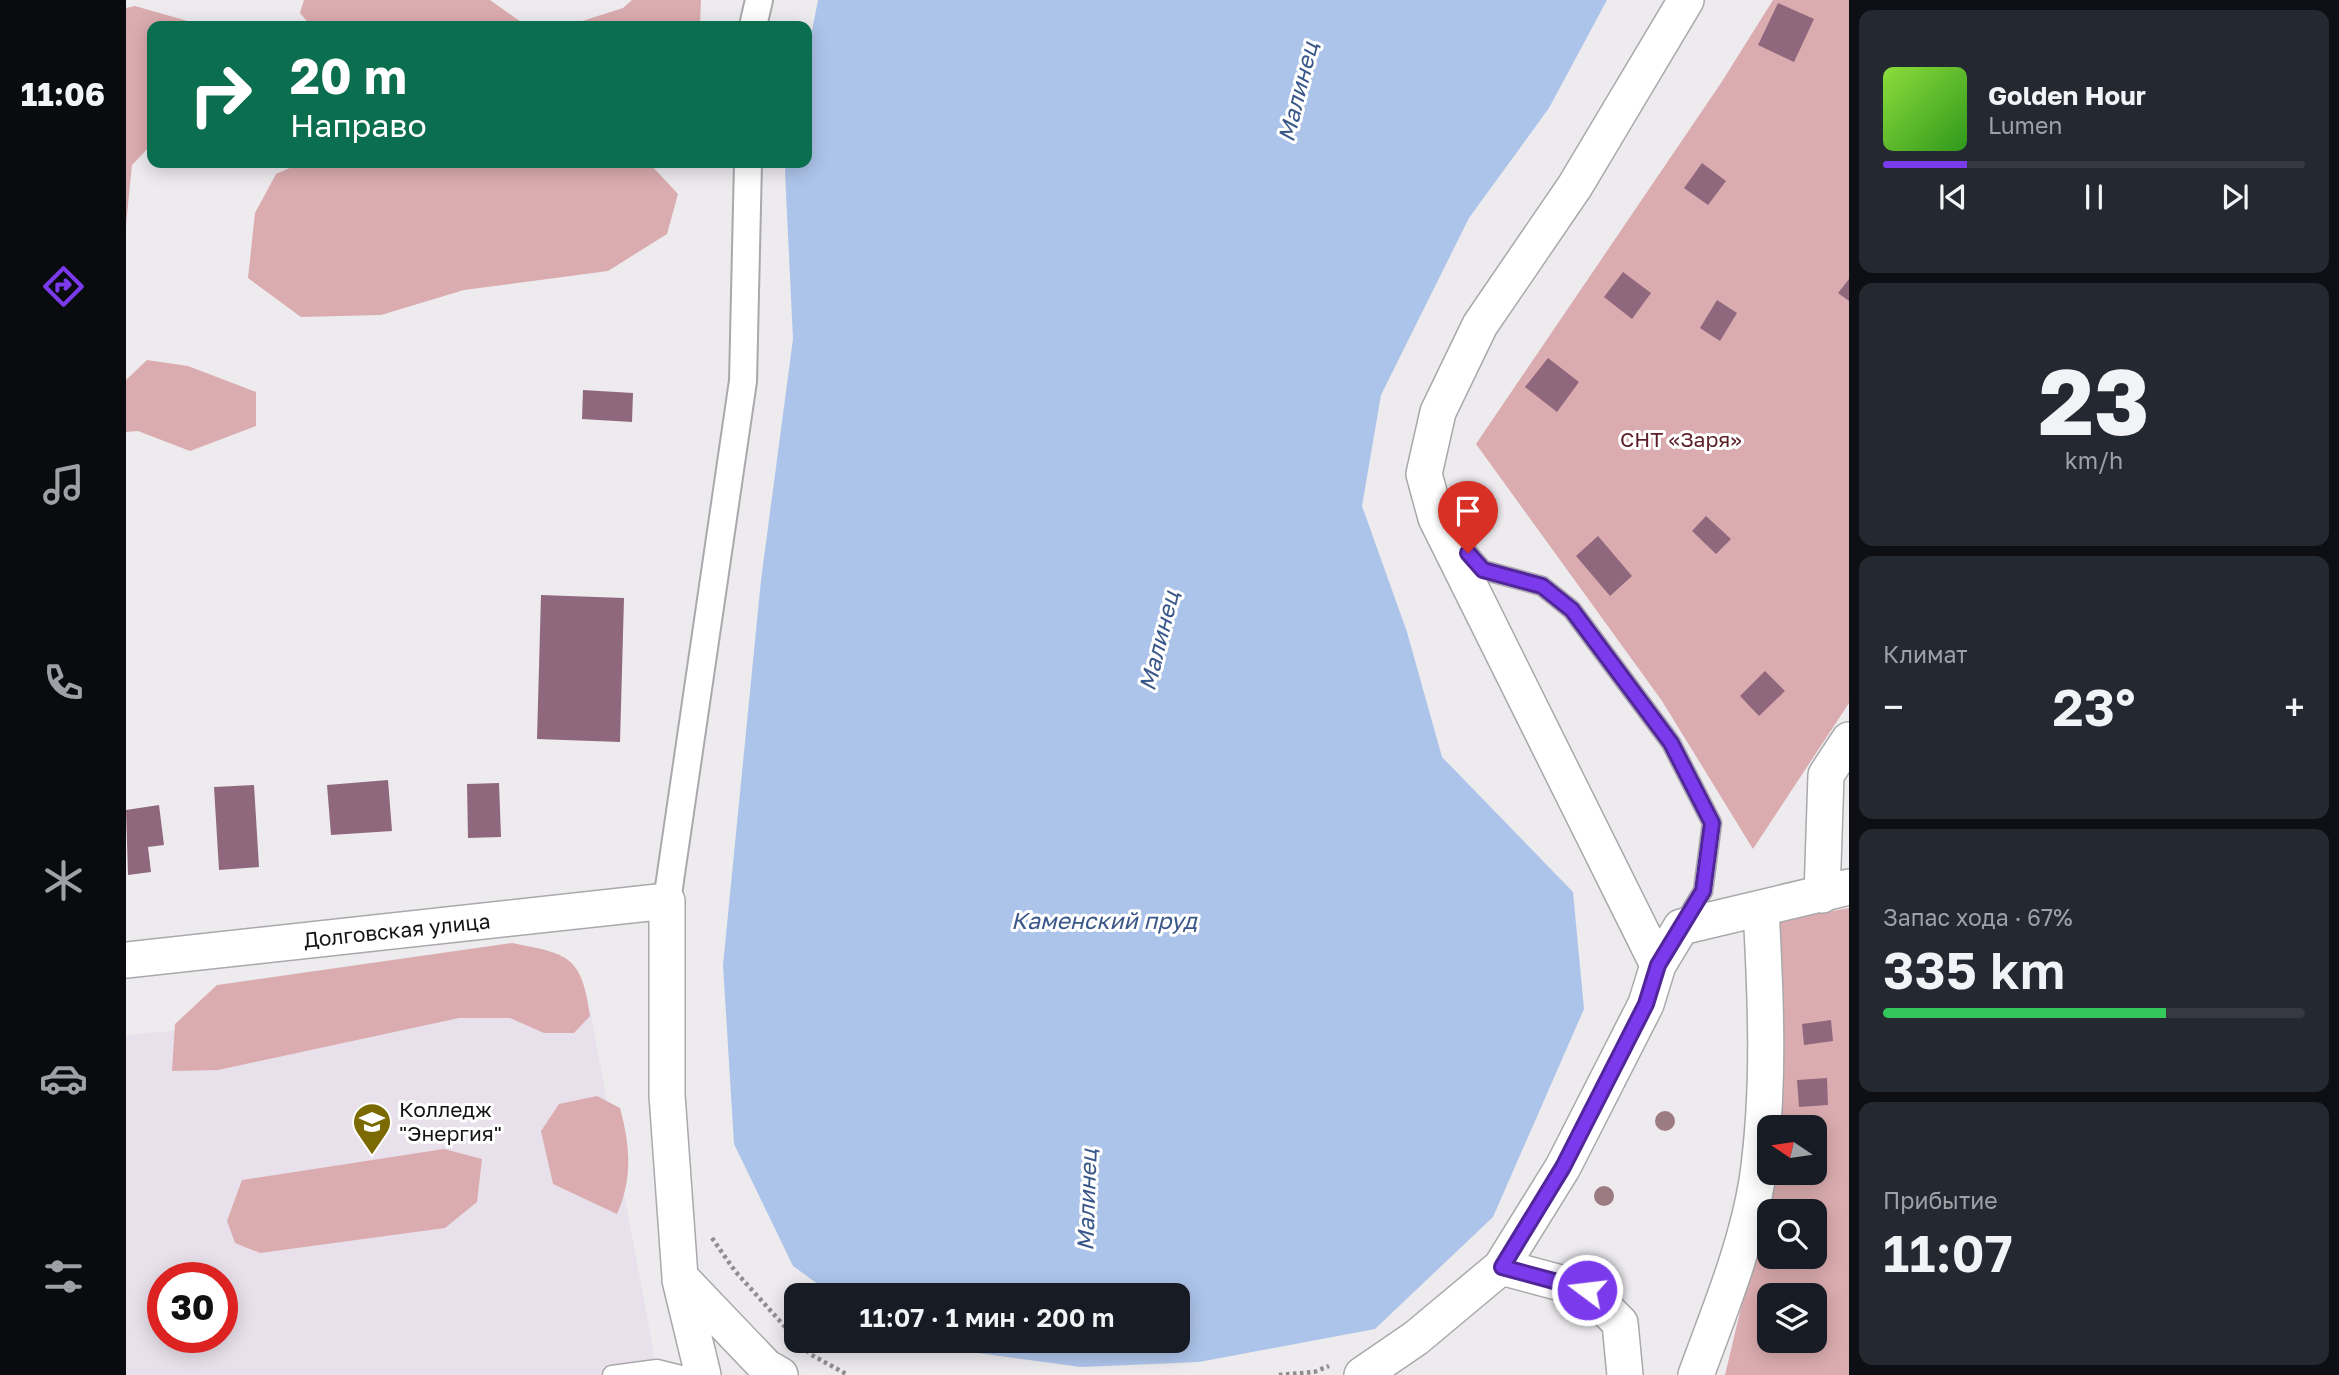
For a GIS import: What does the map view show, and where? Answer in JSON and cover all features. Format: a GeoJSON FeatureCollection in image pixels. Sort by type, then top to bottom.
{"type":"FeatureCollection","features":[{"type":"Feature","properties":{"kind":"street"},"geometry":{"type":"LineString","coordinates":[[754,21],[759,0]]}},
{"type":"Feature","properties":{"kind":"street"},"geometry":{"type":"LineString","coordinates":[[1658,965],[1436,518],[1424,474],[1438,412],[1474,337],[1575,186],[1686,0]]}},
{"type":"Feature","properties":{"kind":"street"},"geometry":{"type":"LineString","coordinates":[[703,1375],[680,1277],[667,1095],[667,901],[743,381],[748,168]]}},
{"type":"Feature","properties":{"kind":"street"},"geometry":{"type":"LineString","coordinates":[[1362,1375],[1416,1338],[1502,1267],[1563,1167],[1646,1004],[1658,965],[1681,927],[1835,891],[1826,775],[1849,740]]}},
{"type":"Feature","properties":{"kind":"street","name":"Долговская улица"},"geometry":{"type":"LineString","coordinates":[[126,960],[667,901]]}},
{"type":"Feature","properties":{"kind":"street"},"geometry":{"type":"LineString","coordinates":[[1696,1375],[1734,1273],[1757,1182],[1767,1033],[1761,909]]}},
{"type":"Feature","properties":{"kind":"street"},"geometry":{"type":"LineString","coordinates":[[1502,1267],[1587,1290],[1620,1324],[1625,1375]]}},
{"type":"Feature","properties":{"kind":"street"},"geometry":{"type":"LineString","coordinates":[[680,1277],[766,1367],[780,1375]]}},
{"type":"Feature","properties":{"kind":"lane"},"geometry":{"type":"LineString","coordinates":[[1436,518],[1483,570],[1542,586],[1572,610],[1671,743],[1712,823],[1703,891],[1681,927]]}},
{"type":"Feature","properties":{"kind":"lane"},"geometry":{"type":"LineString","coordinates":[[612,1375],[657,1369],[681,1375]]}},
{"type":"Feature","properties":{"kind":"path"},"geometry":{"type":"LineString","coordinates":[[710,1224],[711,1238],[734,1271],[784,1326]]}},
{"type":"Feature","properties":{"kind":"path"},"geometry":{"type":"LineString","coordinates":[[809,1353],[848,1375]]}},
{"type":"Feature","properties":{"kind":"shaded area","name":"Колледж \"Энергия\""},"geometry":{"type":"Polygon","coordinates":[[[587,994],[658,1375],[126,1375],[126,1035],[587,994]]]}},
{"type":"Feature","properties":{"kind":"green space"},"geometry":{"type":"Polygon","coordinates":[[[304,0],[490,0],[520,21],[307,21],[300,13],[304,0]]]}},
{"type":"Feature","properties":{"kind":"green space"},"geometry":{"type":"Polygon","coordinates":[[[632,0],[701,0],[700,21],[582,21],[623,8],[632,0]]]}},
{"type":"Feature","properties":{"kind":"green space","name":"СНТ «Заря»"},"geometry":{"type":"Polygon","coordinates":[[[1773,0],[1849,0],[1849,703],[1753,849],[1662,701],[1476,444],[1721,83],[1773,0]]]}},
{"type":"Feature","properties":{"kind":"green space"},"geometry":{"type":"Polygon","coordinates":[[[135,6],[188,21],[147,21],[147,149],[132,165],[126,225],[126,8],[135,6]]]}},
{"type":"Feature","properties":{"kind":"green space"},"geometry":{"type":"Polygon","coordinates":[[[290,168],[654,168],[678,194],[667,234],[608,271],[464,290],[381,315],[301,317],[248,278],[255,213],[276,174],[290,168]]]}},
{"type":"Feature","properties":{"kind":"green space"},"geometry":{"type":"Polygon","coordinates":[[[147,360],[188,366],[256,392],[256,426],[190,451],[138,431],[126,432],[126,380],[147,360]]]}},
{"type":"Feature","properties":{"kind":"green space"},"geometry":{"type":"Polygon","coordinates":[[[1849,908],[1849,1375],[1725,1375],[1757,1240],[1757,1269],[1827,1269],[1827,1199],[1767,1199],[1770,1185],[1827,1185],[1827,1115],[1775,1115],[1776,921],[1849,908]]]}},
{"type":"Feature","properties":{"kind":"green space"},"geometry":{"type":"Polygon","coordinates":[[[512,943],[547,950],[569,961],[577,969],[587,996],[590,1016],[574,1033],[544,1033],[510,1018],[459,1018],[218,1070],[172,1071],[175,1024],[217,985],[512,943]]]}},
{"type":"Feature","properties":{"kind":"green space"},"geometry":{"type":"Polygon","coordinates":[[[597,1096],[620,1108],[626,1135],[628,1174],[617,1214],[553,1184],[541,1131],[559,1104],[597,1096]]]}},
{"type":"Feature","properties":{"kind":"green space"},"geometry":{"type":"Polygon","coordinates":[[[444,1149],[482,1159],[477,1202],[445,1228],[260,1253],[235,1243],[227,1221],[242,1180],[444,1149]]]}},
{"type":"Feature","properties":{"kind":"water","name":"Каменский пруд"},"geometry":{"type":"Polygon","coordinates":[[[818,0],[1607,0],[1549,108],[1469,218],[1381,395],[1362,506],[1407,632],[1442,757],[1573,892],[1584,1009],[1493,1217],[1375,1329],[1199,1362],[1081,1367],[978,1353],[1190,1353],[1190,1283],[816,1283],[793,1266],[734,1144],[723,965],[761,580],[793,339],[785,168],[812,168],[812,31],[818,0]]]}},
{"type":"Feature","properties":{"kind":"building"},"geometry":{"type":"Polygon","coordinates":[[[1778,3],[1814,19],[1794,62],[1758,45],[1778,3]]]}},
{"type":"Feature","properties":{"kind":"building"},"geometry":{"type":"Polygon","coordinates":[[[1702,163],[1726,181],[1708,205],[1684,188],[1702,163]]]}},
{"type":"Feature","properties":{"kind":"building"},"geometry":{"type":"Polygon","coordinates":[[[1623,272],[1651,293],[1632,319],[1604,297],[1623,272]]]}},
{"type":"Feature","properties":{"kind":"building"},"geometry":{"type":"Polygon","coordinates":[[[1849,279],[1849,301],[1838,293],[1849,279]]]}},
{"type":"Feature","properties":{"kind":"building"},"geometry":{"type":"Polygon","coordinates":[[[1717,300],[1737,313],[1720,341],[1700,328],[1717,300]]]}},
{"type":"Feature","properties":{"kind":"building"},"geometry":{"type":"Polygon","coordinates":[[[1548,358],[1579,382],[1557,412],[1525,387],[1548,358]]]}},
{"type":"Feature","properties":{"kind":"building"},"geometry":{"type":"Polygon","coordinates":[[[583,390],[633,393],[632,422],[582,419],[583,390]]]}},
{"type":"Feature","properties":{"kind":"building"},"geometry":{"type":"Polygon","coordinates":[[[1706,516],[1731,539],[1716,554],[1692,531],[1706,516]]]}},
{"type":"Feature","properties":{"kind":"building"},"geometry":{"type":"Polygon","coordinates":[[[1598,536],[1632,576],[1610,596],[1576,556],[1598,536]]]}},
{"type":"Feature","properties":{"kind":"building"},"geometry":{"type":"Polygon","coordinates":[[[541,595],[624,598],[620,742],[537,739],[541,595]]]}},
{"type":"Feature","properties":{"kind":"building"},"geometry":{"type":"Polygon","coordinates":[[[1765,671],[1785,691],[1759,716],[1740,696],[1765,671]]]}},
{"type":"Feature","properties":{"kind":"building"},"geometry":{"type":"Polygon","coordinates":[[[388,780],[392,831],[331,835],[327,785],[388,780]]]}},
{"type":"Feature","properties":{"kind":"building"},"geometry":{"type":"Polygon","coordinates":[[[499,783],[501,837],[468,838],[467,784],[499,783]]]}},
{"type":"Feature","properties":{"kind":"building"},"geometry":{"type":"Polygon","coordinates":[[[254,785],[259,867],[219,870],[214,787],[254,785]]]}},
{"type":"Feature","properties":{"kind":"building"},"geometry":{"type":"Polygon","coordinates":[[[159,805],[164,845],[148,847],[151,872],[128,875],[126,810],[159,805]]]}},
{"type":"Feature","properties":{"kind":"building"},"geometry":{"type":"Polygon","coordinates":[[[1831,1020],[1833,1041],[1804,1045],[1802,1024],[1831,1020]]]}},
{"type":"Feature","properties":{"kind":"building"},"geometry":{"type":"Polygon","coordinates":[[[1827,1078],[1828,1105],[1799,1107],[1797,1080],[1827,1078]]]}},
{"type":"Feature","properties":{"kind":"place","name":"Колледж \"Энергия\""},"geometry":{"type":"Point","coordinates":[372,1156]}},
{"type":"Feature","properties":{"kind":"route"},"geometry":{"type":"LineString","coordinates":[[1468,553],[1483,570],[1542,586],[1572,610],[1671,743],[1712,823],[1703,891],[1658,965],[1646,1004],[1563,1167],[1502,1267],[1587,1290]]}},
{"type":"Feature","properties":{"kind":"water label","name":"Малинец"},"geometry":{"type":"Point","coordinates":[1298,92]}},
{"type":"Feature","properties":{"kind":"water label","name":"Малинец"},"geometry":{"type":"Point","coordinates":[1159,641]}},
{"type":"Feature","properties":{"kind":"water label","name":"Малинец"},"geometry":{"type":"Point","coordinates":[1087,1200]}}]}
